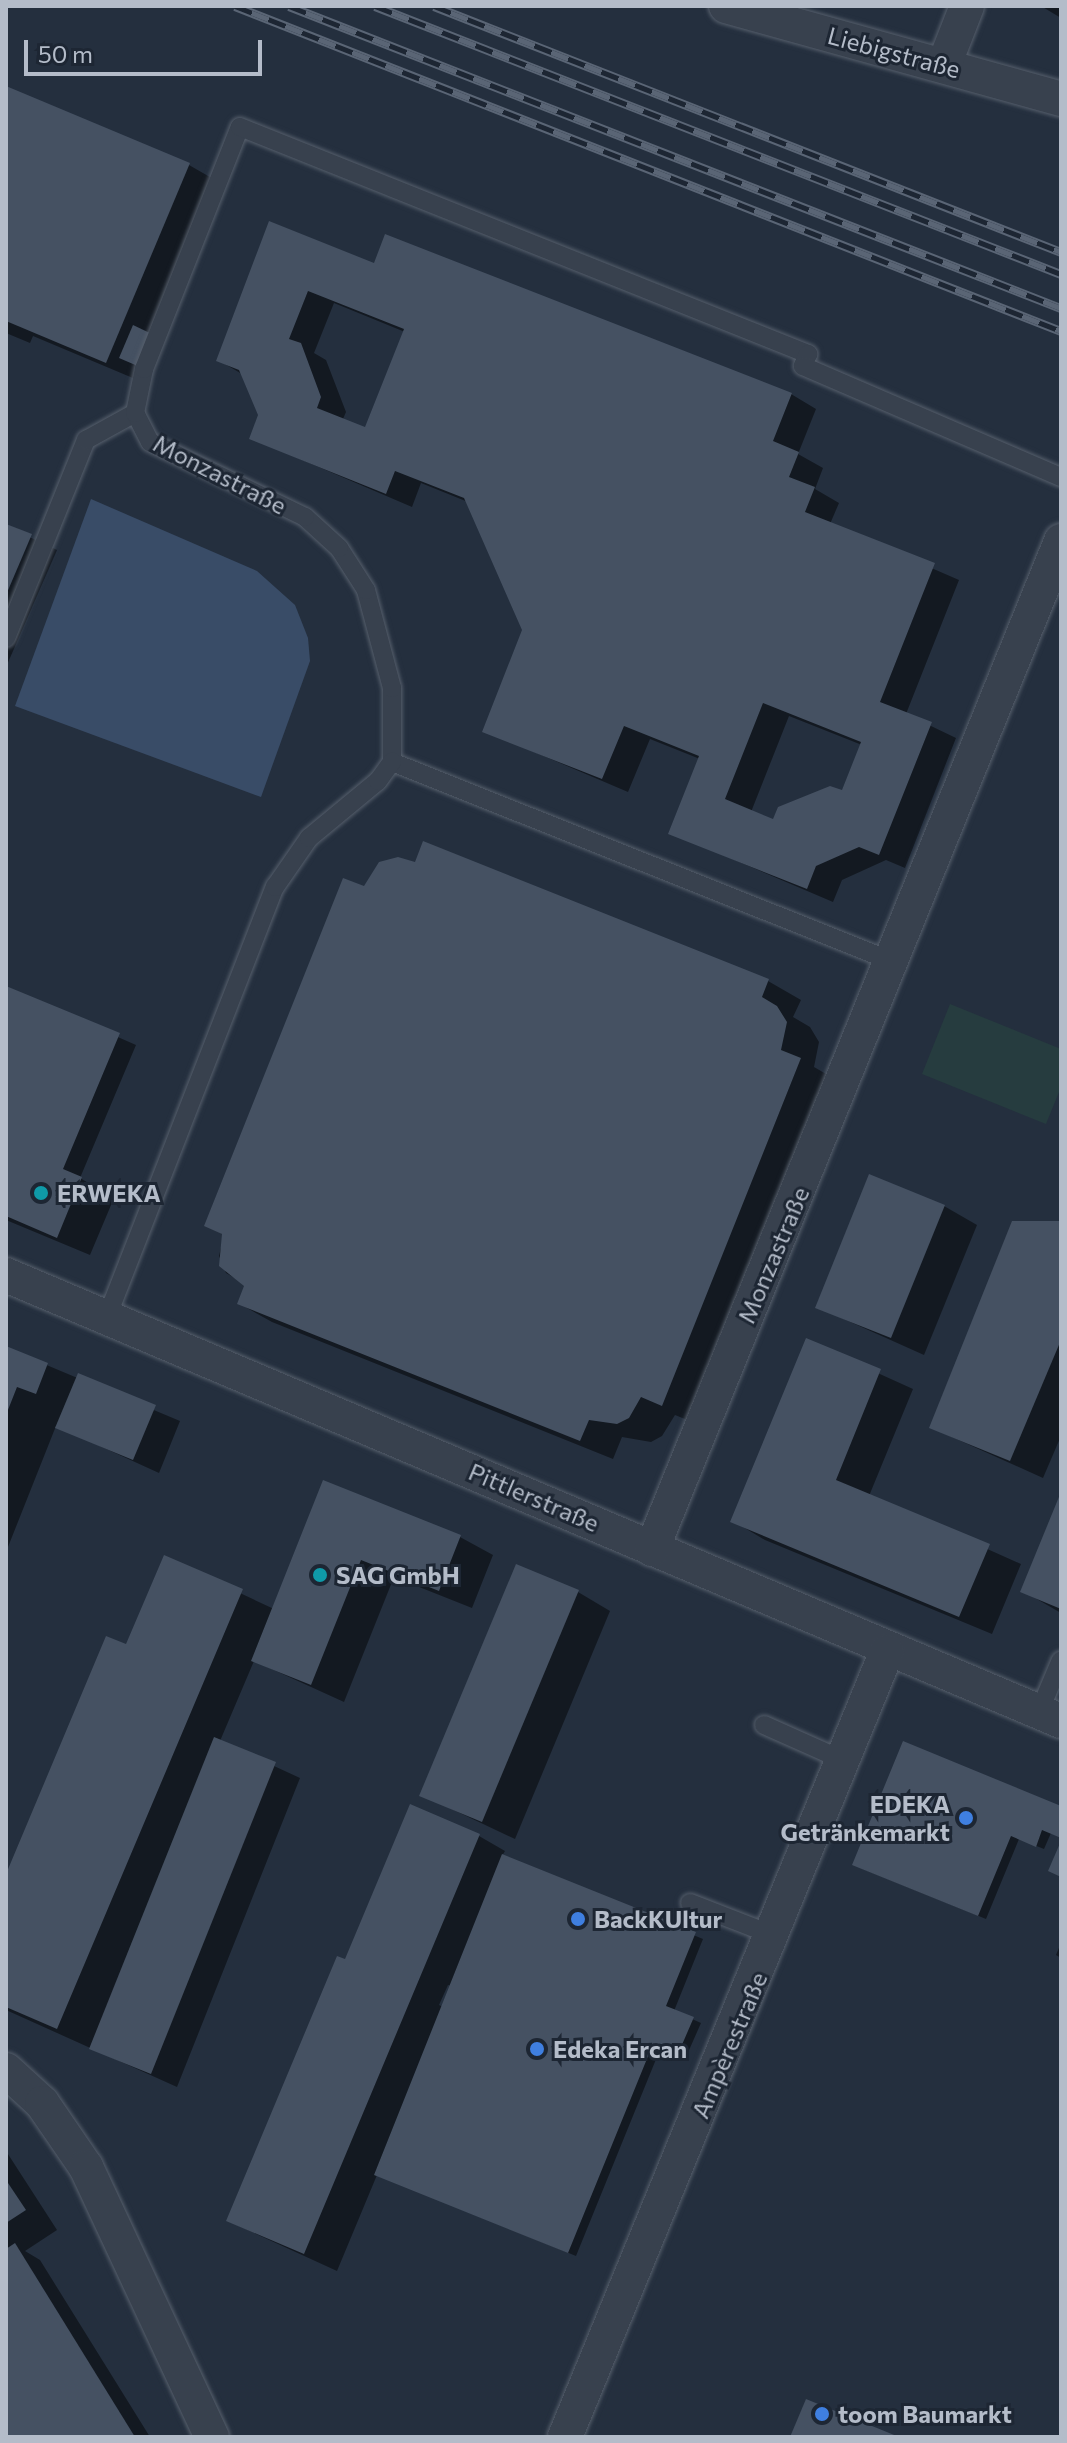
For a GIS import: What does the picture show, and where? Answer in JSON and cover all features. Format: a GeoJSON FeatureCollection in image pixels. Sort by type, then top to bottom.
{"type":"FeatureCollection","features":[{"type":"Feature","properties":{"kind":"street","name":"Liebigstraße"},"geometry":{"type":"LineString","coordinates":[[726,6],[1061,99]]}},
{"type":"Feature","properties":{"kind":"street"},"geometry":{"type":"LineString","coordinates":[[944,65],[967,6]]}},
{"type":"Feature","properties":{"kind":"street","name":"Monzastraße"},"geometry":{"type":"LineString","coordinates":[[652,1549],[1061,541]]}},
{"type":"Feature","properties":{"kind":"street","name":"Pittlerstraße"},"geometry":{"type":"LineString","coordinates":[[6,1275],[887,1651],[1050,1717]]}},
{"type":"Feature","properties":{"kind":"street","name":"Ampèrestraße"},"geometry":{"type":"LineString","coordinates":[[565,2437],[775,1936],[887,1651]]}},
{"type":"Feature","properties":{"kind":"street"},"geometry":{"type":"LineString","coordinates":[[6,2070],[42,2103],[86,2167],[212,2437]]}},
{"type":"Feature","properties":{"kind":"lane","name":"Monzastraße"},"geometry":{"type":"LineString","coordinates":[[392,762],[392,688],[381,640],[366,590],[339,548],[305,517],[264,493],[150,442],[135,413],[144,369],[240,127],[808,354],[803,366],[1061,477]]}},
{"type":"Feature","properties":{"kind":"lane"},"geometry":{"type":"LineString","coordinates":[[6,638],[86,440],[135,413]]}},
{"type":"Feature","properties":{"kind":"lane"},"geometry":{"type":"LineString","coordinates":[[107,1317],[275,887],[309,838],[378,781],[392,762],[889,960]]}},
{"type":"Feature","properties":{"kind":"lane"},"geometry":{"type":"LineString","coordinates":[[1050,1717],[1061,1660]]}},
{"type":"Feature","properties":{"kind":"lane"},"geometry":{"type":"LineString","coordinates":[[764,1725],[845,1761]]}},
{"type":"Feature","properties":{"kind":"lane"},"geometry":{"type":"LineString","coordinates":[[690,1903],[775,1936]]}},
{"type":"Feature","properties":{"kind":"green space"},"geometry":{"type":"Polygon","coordinates":[[[950,1004],[1061,1049],[1061,1087],[1046,1124],[922,1074],[950,1004]]]}},
{"type":"Feature","properties":{"kind":"water"},"geometry":{"type":"Polygon","coordinates":[[[91,499],[257,571],[295,605],[308,638],[310,661],[261,797],[15,706],[91,499]]]}},
{"type":"Feature","properties":{"kind":"building"},"geometry":{"type":"Polygon","coordinates":[[[6,86],[190,163],[106,363],[6,321],[6,86]]]}},
{"type":"Feature","properties":{"kind":"building"},"geometry":{"type":"Polygon","coordinates":[[[269,221],[374,263],[385,234],[792,393],[773,441],[799,452],[789,477],[815,487],[805,512],[935,563],[880,702],[932,722],[879,855],[859,847],[816,866],[807,889],[668,834],[699,756],[624,726],[602,779],[482,732],[522,630],[464,498],[395,471],[386,494],[249,439],[258,415],[239,370],[216,361],[269,221]],[[308,291],[289,339],[301,343],[321,397],[317,408],[365,427],[404,329],[308,291]],[[763,703],[725,799],[773,819],[778,807],[830,786],[842,790],[861,742],[763,703]]]}},
{"type":"Feature","properties":{"kind":"building"},"geometry":{"type":"Polygon","coordinates":[[[133,325],[154,335],[140,367],[119,358],[133,325]]]}},
{"type":"Feature","properties":{"kind":"building"},"geometry":{"type":"Polygon","coordinates":[[[6,524],[32,534],[6,595],[6,524]]]}},
{"type":"Feature","properties":{"kind":"building"},"geometry":{"type":"Polygon","coordinates":[[[423,841],[769,979],[762,997],[777,1006],[787,1022],[781,1050],[801,1058],[662,1406],[641,1397],[629,1418],[617,1424],[589,1420],[580,1441],[237,1304],[244,1286],[219,1266],[222,1234],[204,1226],[343,878],[364,886],[379,862],[398,857],[415,862],[423,841]]]}},
{"type":"Feature","properties":{"kind":"building"},"geometry":{"type":"Polygon","coordinates":[[[6,986],[120,1033],[63,1169],[82,1177],[57,1238],[6,1216],[6,986]]]}},
{"type":"Feature","properties":{"kind":"building"},"geometry":{"type":"Polygon","coordinates":[[[869,1174],[945,1205],[891,1338],[815,1308],[869,1174]]]}},
{"type":"Feature","properties":{"kind":"building"},"geometry":{"type":"Polygon","coordinates":[[[1012,1221],[1061,1221],[1061,1340],[1010,1461],[929,1428],[1012,1221]]]}},
{"type":"Feature","properties":{"kind":"building"},"geometry":{"type":"Polygon","coordinates":[[[806,1338],[881,1369],[836,1480],[990,1544],[959,1617],[730,1522],[806,1338]]]}},
{"type":"Feature","properties":{"kind":"building"},"geometry":{"type":"Polygon","coordinates":[[[6,1346],[48,1363],[36,1394],[17,1387],[6,1415],[6,1346]]]}},
{"type":"Feature","properties":{"kind":"building"},"geometry":{"type":"Polygon","coordinates":[[[78,1373],[156,1405],[133,1460],[55,1428],[78,1373]]]}},
{"type":"Feature","properties":{"kind":"building","name":"SAG GmbH"},"geometry":{"type":"Polygon","coordinates":[[[323,1480],[461,1535],[439,1591],[361,1560],[311,1685],[251,1661],[323,1480]]]}},
{"type":"Feature","properties":{"kind":"building"},"geometry":{"type":"Polygon","coordinates":[[[1061,1492],[1061,1609],[1020,1592],[1061,1492]]]}},
{"type":"Feature","properties":{"kind":"building"},"geometry":{"type":"Polygon","coordinates":[[[164,1555],[243,1589],[57,2029],[6,2007],[6,1874],[106,1636],[126,1644],[164,1555]]]}},
{"type":"Feature","properties":{"kind":"building"},"geometry":{"type":"Polygon","coordinates":[[[516,1564],[579,1590],[482,1822],[419,1796],[516,1564]]]}},
{"type":"Feature","properties":{"kind":"building"},"geometry":{"type":"Polygon","coordinates":[[[214,1737],[276,1762],[151,2074],[89,2049],[214,1737]]]}},
{"type":"Feature","properties":{"kind":"building","name":"EDEKA Getränkemarkt"},"geometry":{"type":"Polygon","coordinates":[[[903,1741],[1061,1806],[1061,1838],[1042,1830],[1036,1847],[1011,1836],[978,1916],[852,1865],[903,1741]]]}},
{"type":"Feature","properties":{"kind":"building"},"geometry":{"type":"Polygon","coordinates":[[[410,1804],[480,1834],[304,2254],[226,2221],[337,1956],[345,1959],[410,1804]]]}},
{"type":"Feature","properties":{"kind":"building"},"geometry":{"type":"Polygon","coordinates":[[[1061,1841],[1061,1877],[1048,1871],[1061,1841]]]}},
{"type":"Feature","properties":{"kind":"building","name":"Edeka Ercan"},"geometry":{"type":"Polygon","coordinates":[[[502,1854],[696,1932],[666,2006],[694,2017],[678,2054],[653,2044],[568,2253],[374,2175],[502,1854]]]}},
{"type":"Feature","properties":{"kind":"building"},"geometry":{"type":"Polygon","coordinates":[[[6,2180],[26,2210],[6,2223],[6,2180]]]}},
{"type":"Feature","properties":{"kind":"building"},"geometry":{"type":"Polygon","coordinates":[[[15,2243],[135,2437],[6,2437],[6,2249],[15,2243]]]}},
{"type":"Feature","properties":{"kind":"building","name":"toom Baumarkt"},"geometry":{"type":"Polygon","coordinates":[[[806,2399],[899,2437],[790,2437],[806,2399]]]}},
{"type":"Feature","properties":{"kind":"railway"},"geometry":{"type":"LineString","coordinates":[[235,6],[1061,331]]}},
{"type":"Feature","properties":{"kind":"railway"},"geometry":{"type":"LineString","coordinates":[[289,6],[1061,308]]}},
{"type":"Feature","properties":{"kind":"railway"},"geometry":{"type":"LineString","coordinates":[[375,6],[1061,274]]}},
{"type":"Feature","properties":{"kind":"railway"},"geometry":{"type":"LineString","coordinates":[[434,6],[1061,252]]}},
{"type":"Feature","properties":{"kind":"place","name":"ERWEKA"},"geometry":{"type":"Point","coordinates":[41,1193]}},
{"type":"Feature","properties":{"kind":"place","name":"SAG GmbH"},"geometry":{"type":"Point","coordinates":[320,1575]}},
{"type":"Feature","properties":{"kind":"place","name":"EDEKA Getränkemarkt"},"geometry":{"type":"Point","coordinates":[966,1818]}},
{"type":"Feature","properties":{"kind":"place","name":"BackKUltur"},"geometry":{"type":"Point","coordinates":[578,1919]}},
{"type":"Feature","properties":{"kind":"place","name":"Edeka Ercan"},"geometry":{"type":"Point","coordinates":[537,2049]}},
{"type":"Feature","properties":{"kind":"place","name":"toom Baumarkt"},"geometry":{"type":"Point","coordinates":[822,2414]}}]}
